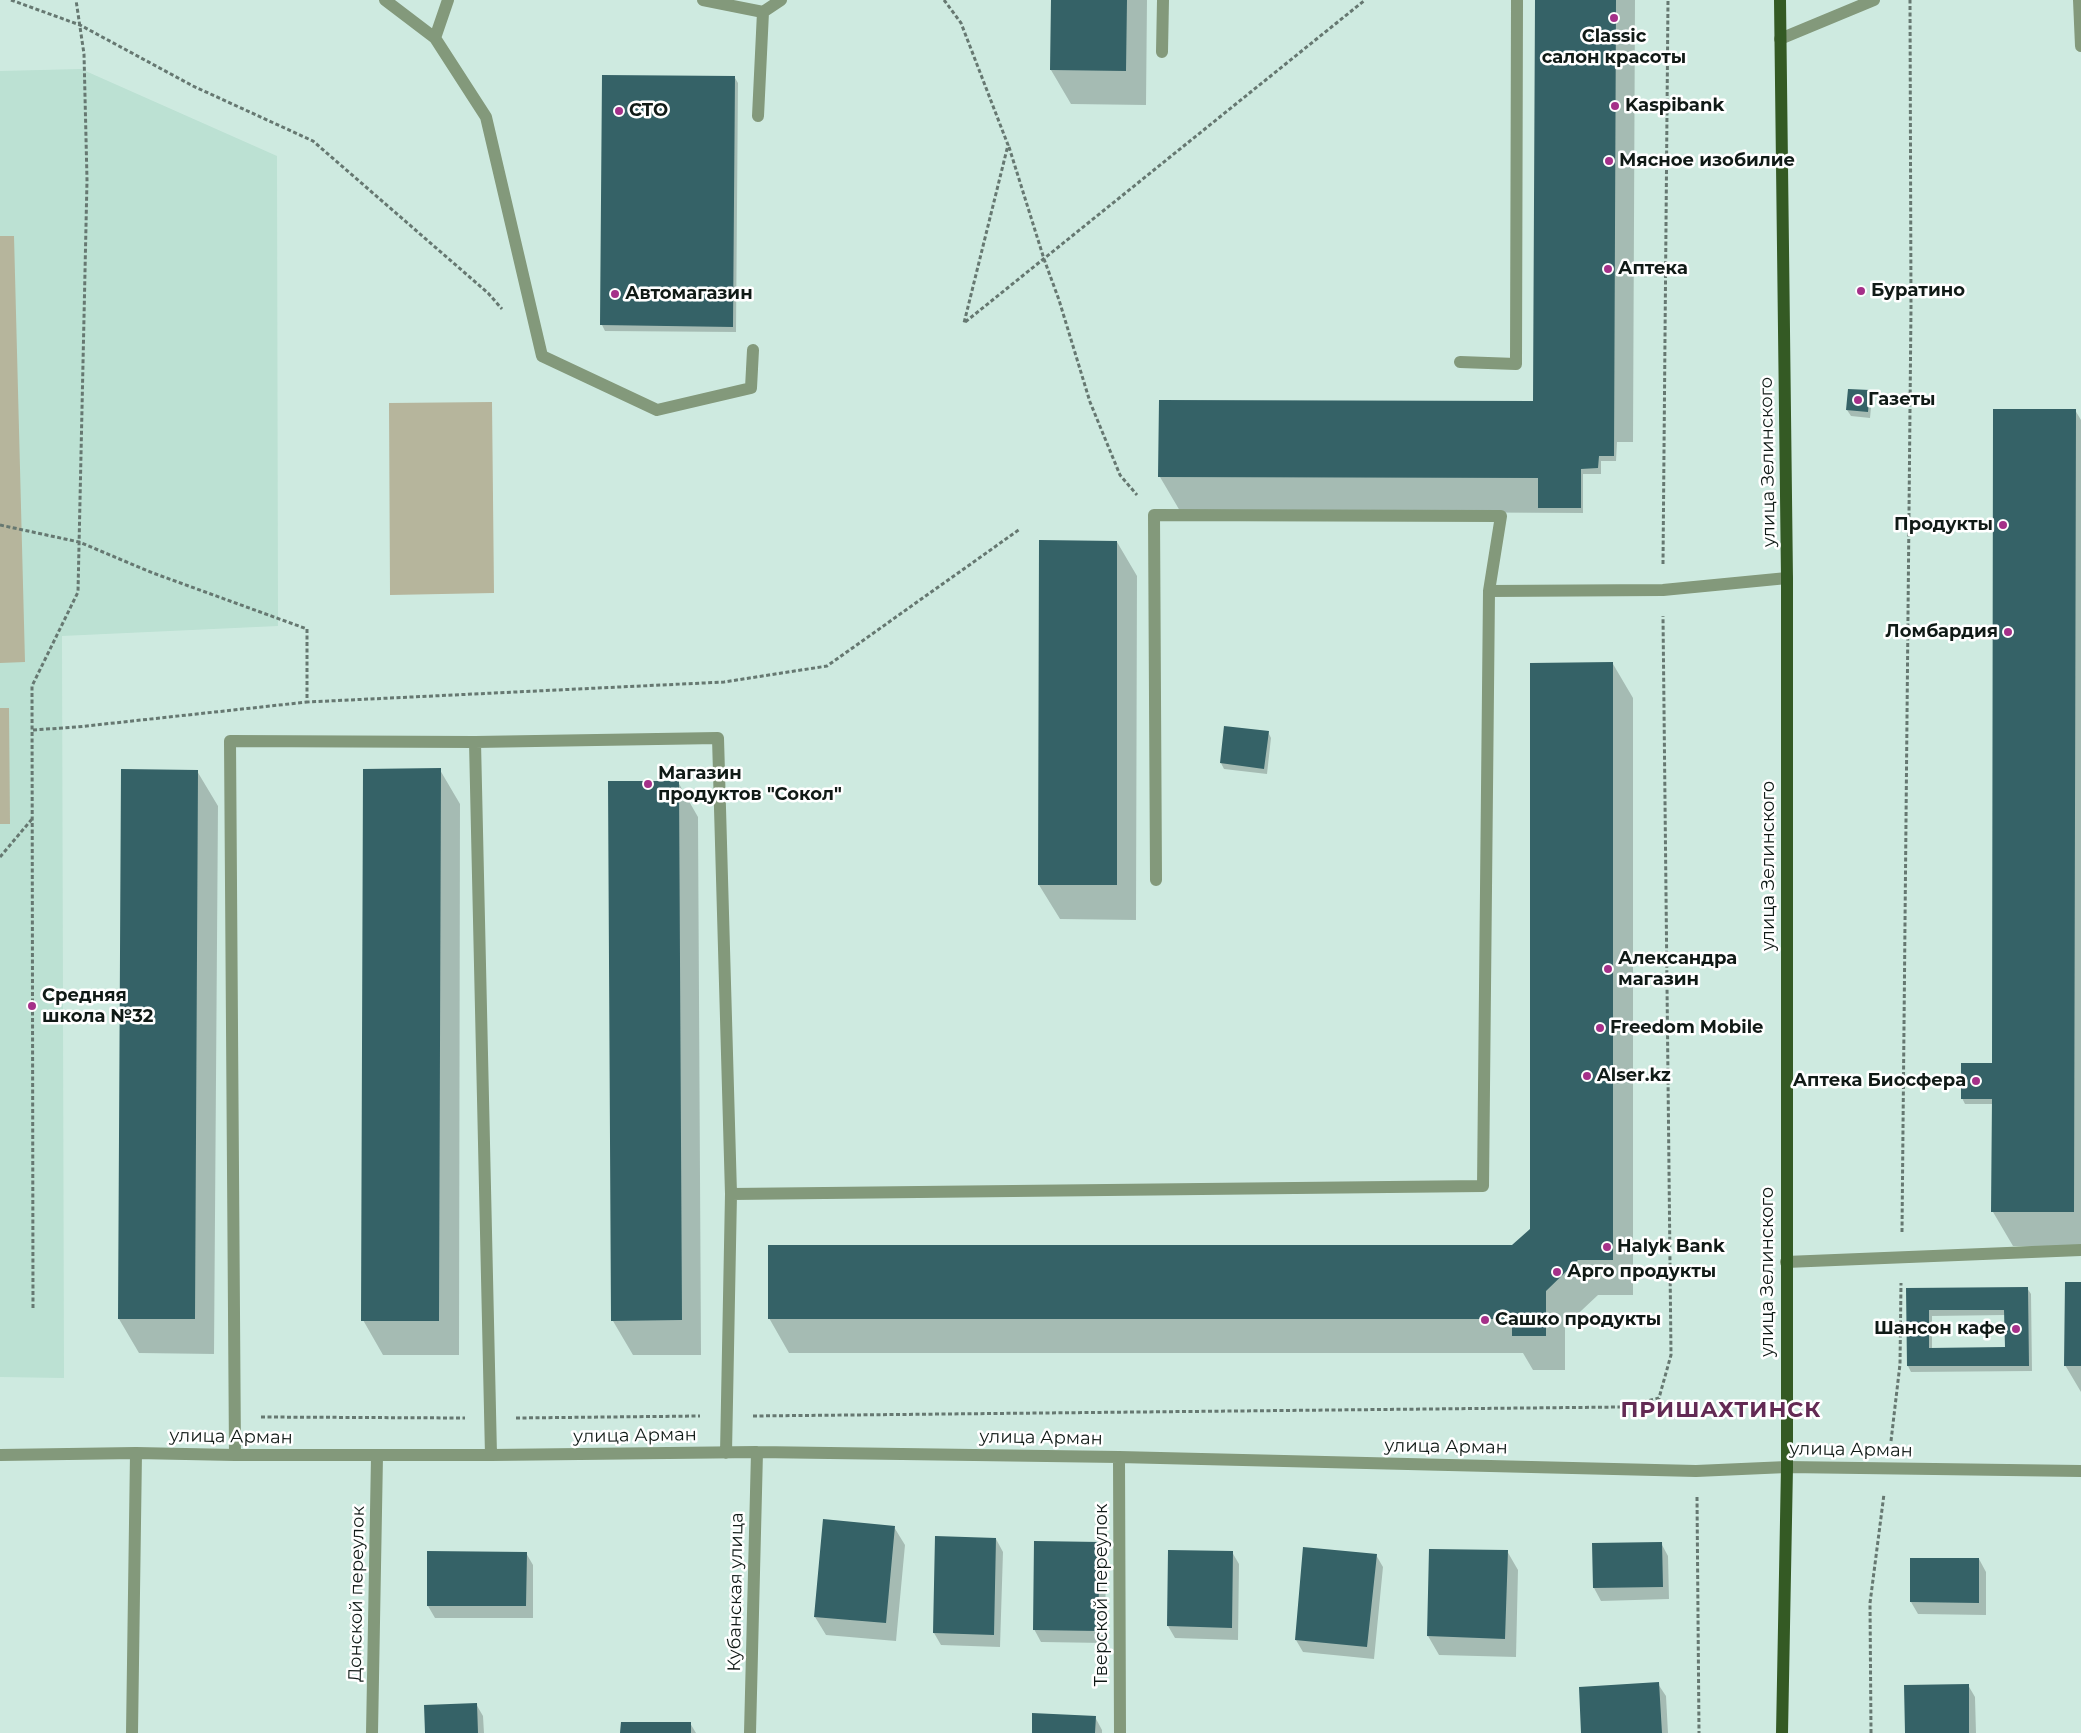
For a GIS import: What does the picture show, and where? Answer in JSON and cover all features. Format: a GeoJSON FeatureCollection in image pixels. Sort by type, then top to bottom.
{"type":"FeatureCollection","features":[{"type":"Feature","properties":{"kind":"main road","name":"улица Зелинского"},"geometry":{"type":"LineString","coordinates":[[1780,0],[1787,578],[1787,1467],[1782,1733]]}},
{"type":"Feature","properties":{"kind":"street"},"geometry":{"type":"LineString","coordinates":[[385,0],[435,38],[486,117],[542,356],[656,410],[751,388],[753,350]]}},
{"type":"Feature","properties":{"kind":"street"},"geometry":{"type":"LineString","coordinates":[[435,38],[448,0]]}},
{"type":"Feature","properties":{"kind":"street"},"geometry":{"type":"LineString","coordinates":[[703,0],[763,12],[781,0]]}},
{"type":"Feature","properties":{"kind":"street"},"geometry":{"type":"LineString","coordinates":[[1162,52],[1163,0]]}},
{"type":"Feature","properties":{"kind":"street"},"geometry":{"type":"LineString","coordinates":[[1460,362],[1516,364],[1517,0]]}},
{"type":"Feature","properties":{"kind":"street"},"geometry":{"type":"LineString","coordinates":[[1780,39],[1874,0]]}},
{"type":"Feature","properties":{"kind":"street"},"geometry":{"type":"LineString","coordinates":[[2079,0],[2081,46]]}},
{"type":"Feature","properties":{"kind":"street"},"geometry":{"type":"LineString","coordinates":[[758,116],[763,12]]}},
{"type":"Feature","properties":{"kind":"street"},"geometry":{"type":"LineString","coordinates":[[731,1194],[1483,1186],[1488,591],[1501,516],[1154,515],[1156,880]]}},
{"type":"Feature","properties":{"kind":"street"},"geometry":{"type":"LineString","coordinates":[[1488,591],[1663,590],[1787,578]]}},
{"type":"Feature","properties":{"kind":"street"},"geometry":{"type":"LineString","coordinates":[[235,1455],[230,741],[475,742],[718,738],[731,1194],[726,1453]]}},
{"type":"Feature","properties":{"kind":"street"},"geometry":{"type":"LineString","coordinates":[[475,742],[491,1455]]}},
{"type":"Feature","properties":{"kind":"street"},"geometry":{"type":"LineString","coordinates":[[1786,1262],[2081,1250]]}},
{"type":"Feature","properties":{"kind":"street","name":"улица Арман"},"geometry":{"type":"LineString","coordinates":[[0,1455],[136,1453],[377,1456],[757,1452],[1120,1456],[1696,1471],[1787,1467],[2081,1471]]}},
{"type":"Feature","properties":{"kind":"street","name":"Кубанская улица"},"geometry":{"type":"LineString","coordinates":[[750,1733],[757,1452]]}},
{"type":"Feature","properties":{"kind":"street"},"geometry":{"type":"LineString","coordinates":[[132,1733],[136,1453]]}},
{"type":"Feature","properties":{"kind":"street","name":"Донской переулок"},"geometry":{"type":"LineString","coordinates":[[372,1733],[377,1456]]}},
{"type":"Feature","properties":{"kind":"street","name":"Тверской переулок"},"geometry":{"type":"LineString","coordinates":[[1120,1456],[1120,1733]]}},
{"type":"Feature","properties":{"kind":"path"},"geometry":{"type":"LineString","coordinates":[[11,0],[80,25],[193,86],[312,141],[488,293],[506,314]]}},
{"type":"Feature","properties":{"kind":"path"},"geometry":{"type":"LineString","coordinates":[[33,1308],[32,686],[78,592],[87,180],[84,54],[76,0]]}},
{"type":"Feature","properties":{"kind":"path"},"geometry":{"type":"LineString","coordinates":[[944,0],[961,23],[1008,145],[1090,402],[1120,475],[1154,515]]}},
{"type":"Feature","properties":{"kind":"path"},"geometry":{"type":"LineString","coordinates":[[1008,145],[964,323],[1365,0]]}},
{"type":"Feature","properties":{"kind":"path"},"geometry":{"type":"LineString","coordinates":[[234,1416],[491,1419],[1622,1407],[1660,1398],[1671,1355],[1663,590],[1668,0]]}},
{"type":"Feature","properties":{"kind":"path"},"geometry":{"type":"LineString","coordinates":[[1871,1733],[1870,1603],[1900,1364],[1911,307],[1910,0]]}},
{"type":"Feature","properties":{"kind":"path"},"geometry":{"type":"LineString","coordinates":[[0,525],[79,542],[153,573],[308,629],[307,702]]}},
{"type":"Feature","properties":{"kind":"path"},"geometry":{"type":"LineString","coordinates":[[33,730],[307,702],[724,682],[827,666],[1020,529]]}},
{"type":"Feature","properties":{"kind":"path"},"geometry":{"type":"LineString","coordinates":[[0,857],[32,818]]}},
{"type":"Feature","properties":{"kind":"path"},"geometry":{"type":"LineString","coordinates":[[1696,1471],[1699,1733]]}},
{"type":"Feature","properties":{"kind":"shaded area","name":"Средняя школа №32"},"geometry":{"type":"Polygon","coordinates":[[[81,69],[277,156],[278,626],[62,636],[64,1378],[0,1377],[0,71],[81,69]]]}},
{"type":"Feature","properties":{"kind":"shaded area"},"geometry":{"type":"Polygon","coordinates":[[[0,236],[14,236],[25,662],[0,663],[0,236]]]}},
{"type":"Feature","properties":{"kind":"shaded area"},"geometry":{"type":"Polygon","coordinates":[[[492,402],[494,593],[390,595],[389,403],[492,402]]]}},
{"type":"Feature","properties":{"kind":"shaded area"},"geometry":{"type":"Polygon","coordinates":[[[0,708],[9,708],[10,824],[0,824],[0,708]]]}},
{"type":"Feature","properties":{"kind":"building"},"geometry":{"type":"Polygon","coordinates":[[[1051,0],[1127,0],[1126,71],[1050,70],[1051,0]]]}},
{"type":"Feature","properties":{"kind":"building"},"geometry":{"type":"Polygon","coordinates":[[[1535,0],[1616,0],[1614,456],[1599,456],[1598,468],[1581,469],[1581,508],[1538,508],[1538,478],[1158,477],[1159,400],[1533,401],[1535,0]]]}},
{"type":"Feature","properties":{"kind":"building"},"geometry":{"type":"Polygon","coordinates":[[[602,75],[735,76],[733,327],[600,325],[602,75]]]}},
{"type":"Feature","properties":{"kind":"building","name":"Газеты"},"geometry":{"type":"Polygon","coordinates":[[[1848,389],[1870,390],[1868,412],[1846,410],[1848,389]]]}},
{"type":"Feature","properties":{"kind":"building"},"geometry":{"type":"Polygon","coordinates":[[[1993,409],[2076,409],[2074,1212],[1991,1212],[1992,1099],[1961,1099],[1961,1063],[1992,1063],[1993,409]]]}},
{"type":"Feature","properties":{"kind":"building"},"geometry":{"type":"Polygon","coordinates":[[[1039,540],[1117,541],[1117,885],[1038,885],[1039,540]]]}},
{"type":"Feature","properties":{"kind":"building"},"geometry":{"type":"Polygon","coordinates":[[[1613,662],[1613,1260],[1578,1260],[1546,1291],[1546,1336],[1512,1336],[1512,1319],[768,1319],[768,1245],[1512,1245],[1530,1229],[1530,663],[1613,662]]]}},
{"type":"Feature","properties":{"kind":"building"},"geometry":{"type":"Polygon","coordinates":[[[1224,726],[1269,731],[1264,769],[1220,763],[1224,726]]]}},
{"type":"Feature","properties":{"kind":"building"},"geometry":{"type":"Polygon","coordinates":[[[441,768],[439,1321],[361,1321],[363,769],[441,768]]]}},
{"type":"Feature","properties":{"kind":"building"},"geometry":{"type":"Polygon","coordinates":[[[121,769],[198,770],[195,1319],[118,1319],[121,769]]]}},
{"type":"Feature","properties":{"kind":"building"},"geometry":{"type":"Polygon","coordinates":[[[608,781],[679,781],[682,1320],[611,1321],[608,781]]]}},
{"type":"Feature","properties":{"kind":"building"},"geometry":{"type":"Polygon","coordinates":[[[2065,1282],[2081,1282],[2081,1366],[2064,1366],[2065,1282]]]}},
{"type":"Feature","properties":{"kind":"building","name":"Шансон кафе"},"geometry":{"type":"Polygon","coordinates":[[[2028,1287],[2029,1366],[1907,1366],[1906,1288],[2028,1287]],[[1929,1310],[1929,1348],[2005,1347],[2004,1310],[1929,1310]]]}},
{"type":"Feature","properties":{"kind":"building"},"geometry":{"type":"Polygon","coordinates":[[[823,1519],[895,1526],[886,1623],[814,1617],[823,1519]]]}},
{"type":"Feature","properties":{"kind":"building"},"geometry":{"type":"Polygon","coordinates":[[[935,1536],[996,1538],[994,1635],[933,1633],[935,1536]]]}},
{"type":"Feature","properties":{"kind":"building"},"geometry":{"type":"Polygon","coordinates":[[[1034,1541],[1100,1542],[1098,1631],[1033,1630],[1034,1541]]]}},
{"type":"Feature","properties":{"kind":"building"},"geometry":{"type":"Polygon","coordinates":[[[1662,1542],[1663,1587],[1593,1588],[1592,1543],[1662,1542]]]}},
{"type":"Feature","properties":{"kind":"building"},"geometry":{"type":"Polygon","coordinates":[[[1303,1547],[1377,1554],[1367,1647],[1295,1640],[1303,1547]]]}},
{"type":"Feature","properties":{"kind":"building"},"geometry":{"type":"Polygon","coordinates":[[[1429,1549],[1508,1550],[1505,1639],[1427,1636],[1429,1549]]]}},
{"type":"Feature","properties":{"kind":"building"},"geometry":{"type":"Polygon","coordinates":[[[1168,1550],[1233,1551],[1232,1628],[1167,1626],[1168,1550]]]}},
{"type":"Feature","properties":{"kind":"building"},"geometry":{"type":"Polygon","coordinates":[[[427,1551],[527,1552],[526,1606],[427,1606],[427,1551]]]}},
{"type":"Feature","properties":{"kind":"building"},"geometry":{"type":"Polygon","coordinates":[[[1910,1558],[1979,1558],[1979,1603],[1910,1602],[1910,1558]]]}},
{"type":"Feature","properties":{"kind":"building"},"geometry":{"type":"Polygon","coordinates":[[[1659,1682],[1662,1733],[1581,1733],[1579,1687],[1659,1682]]]}},
{"type":"Feature","properties":{"kind":"building"},"geometry":{"type":"Polygon","coordinates":[[[1969,1684],[1969,1733],[1905,1733],[1904,1685],[1969,1684]]]}},
{"type":"Feature","properties":{"kind":"building"},"geometry":{"type":"Polygon","coordinates":[[[477,1703],[478,1733],[425,1733],[424,1705],[477,1703]]]}},
{"type":"Feature","properties":{"kind":"building"},"geometry":{"type":"Polygon","coordinates":[[[1032,1713],[1096,1716],[1095,1733],[1032,1733],[1032,1713]]]}},
{"type":"Feature","properties":{"kind":"building"},"geometry":{"type":"Polygon","coordinates":[[[621,1722],[691,1722],[691,1733],[620,1733],[621,1722]]]}},
{"type":"Feature","properties":{"kind":"place","name":"Classic салон красоты"},"geometry":{"type":"Point","coordinates":[1614,18]}},
{"type":"Feature","properties":{"kind":"place","name":"Kaspibank"},"geometry":{"type":"Point","coordinates":[1615,106]}},
{"type":"Feature","properties":{"kind":"place","name":"СТО"},"geometry":{"type":"Point","coordinates":[619,111]}},
{"type":"Feature","properties":{"kind":"place","name":"Мясное изобилие"},"geometry":{"type":"Point","coordinates":[1609,161]}},
{"type":"Feature","properties":{"kind":"place","name":"Аптека"},"geometry":{"type":"Point","coordinates":[1608,269]}},
{"type":"Feature","properties":{"kind":"place","name":"Буратино"},"geometry":{"type":"Point","coordinates":[1861,291]}},
{"type":"Feature","properties":{"kind":"place","name":"Автомагазин"},"geometry":{"type":"Point","coordinates":[615,294]}},
{"type":"Feature","properties":{"kind":"place","name":"Газеты"},"geometry":{"type":"Point","coordinates":[1858,400]}},
{"type":"Feature","properties":{"kind":"place","name":"Продукты"},"geometry":{"type":"Point","coordinates":[2003,525]}},
{"type":"Feature","properties":{"kind":"place","name":"Ломбардия"},"geometry":{"type":"Point","coordinates":[2008,632]}},
{"type":"Feature","properties":{"kind":"place","name":"Магазин продуктов \"Сокол\""},"geometry":{"type":"Point","coordinates":[648,784]}},
{"type":"Feature","properties":{"kind":"place","name":"Александра магазин"},"geometry":{"type":"Point","coordinates":[1608,969]}},
{"type":"Feature","properties":{"kind":"place","name":"Средняя школа №32"},"geometry":{"type":"Point","coordinates":[32,1006]}},
{"type":"Feature","properties":{"kind":"place","name":"Freedom Mobile"},"geometry":{"type":"Point","coordinates":[1600,1028]}},
{"type":"Feature","properties":{"kind":"place","name":"Alser.kz"},"geometry":{"type":"Point","coordinates":[1587,1076]}},
{"type":"Feature","properties":{"kind":"place","name":"Аптека Биосфера"},"geometry":{"type":"Point","coordinates":[1976,1081]}},
{"type":"Feature","properties":{"kind":"place","name":"Halyk Bank"},"geometry":{"type":"Point","coordinates":[1607,1247]}},
{"type":"Feature","properties":{"kind":"place","name":"Арго продукты"},"geometry":{"type":"Point","coordinates":[1557,1272]}},
{"type":"Feature","properties":{"kind":"place","name":"Сашко продукты"},"geometry":{"type":"Point","coordinates":[1485,1320]}},
{"type":"Feature","properties":{"kind":"place","name":"Шансон кафе"},"geometry":{"type":"Point","coordinates":[2016,1329]}},
{"type":"Feature","properties":{"kind":"district","name":"ПРИШАХТИНСК"},"geometry":{"type":"Point","coordinates":[1721,1411]}}]}
